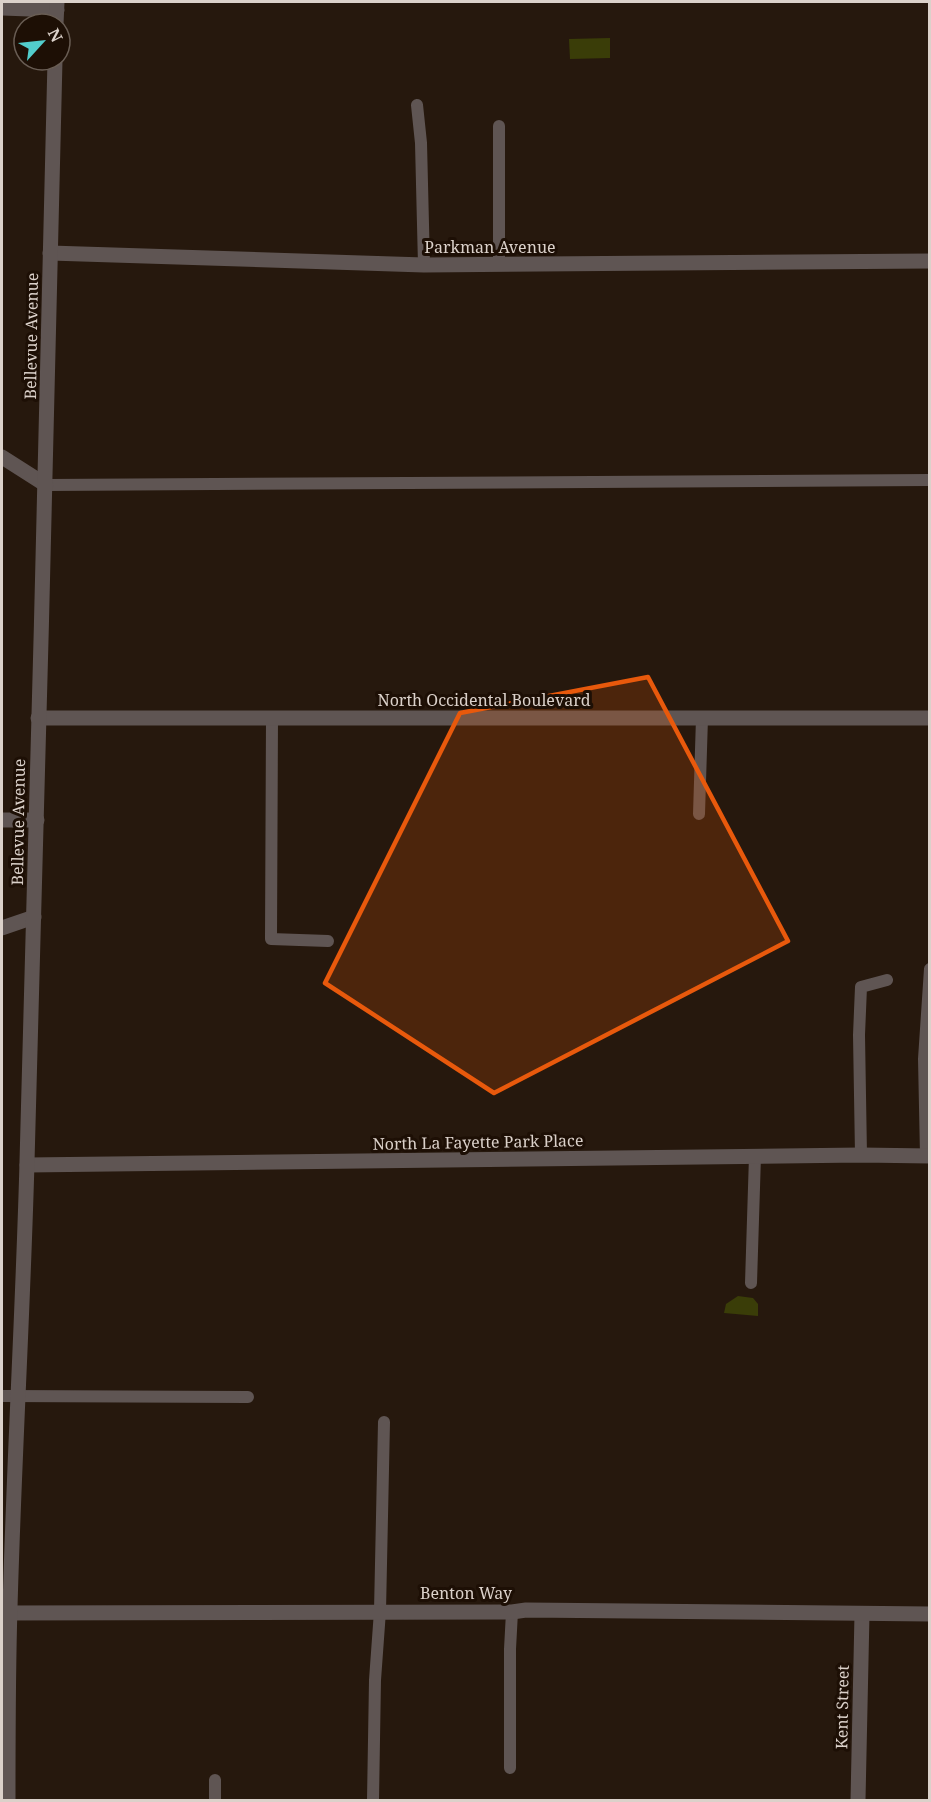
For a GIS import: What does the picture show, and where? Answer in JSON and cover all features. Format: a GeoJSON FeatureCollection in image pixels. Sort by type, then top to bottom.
{"type":"FeatureCollection","features":[{"type":"Feature","properties":{"kind":"street"},"geometry":{"type":"LineString","coordinates":[[2,8],[57,12]]}},
{"type":"Feature","properties":{"kind":"street","name":"Bellevue Avenue"},"geometry":{"type":"LineString","coordinates":[[8,1800],[5,1613],[19,1396],[27,1165],[55,72]]}},
{"type":"Feature","properties":{"kind":"street","name":"Parkman Avenue"},"geometry":{"type":"LineString","coordinates":[[50,253],[424,265],[930,261]]}},
{"type":"Feature","properties":{"kind":"street"},"geometry":{"type":"LineString","coordinates":[[2,457],[46,485]]}},
{"type":"Feature","properties":{"kind":"street","name":"North Occidental Boulevard"},"geometry":{"type":"LineString","coordinates":[[38,718],[930,718]]}},
{"type":"Feature","properties":{"kind":"street"},"geometry":{"type":"LineString","coordinates":[[2,820],[37,820]]}},
{"type":"Feature","properties":{"kind":"street"},"geometry":{"type":"LineString","coordinates":[[2,928],[34,917]]}},
{"type":"Feature","properties":{"kind":"street","name":"North La Fayette Park Place"},"geometry":{"type":"LineString","coordinates":[[27,1165],[928,1156]]}},
{"type":"Feature","properties":{"kind":"street","name":"Benton Way"},"geometry":{"type":"LineString","coordinates":[[5,1613],[513,1612],[526,1610],[930,1614]]}},
{"type":"Feature","properties":{"kind":"street","name":"Kent Street"},"geometry":{"type":"LineString","coordinates":[[858,1800],[862,1614]]}},
{"type":"Feature","properties":{"kind":"lane"},"geometry":{"type":"LineString","coordinates":[[417,105],[421,143],[424,265]]}},
{"type":"Feature","properties":{"kind":"lane"},"geometry":{"type":"LineString","coordinates":[[499,126],[499,265]]}},
{"type":"Feature","properties":{"kind":"lane"},"geometry":{"type":"LineString","coordinates":[[46,485],[930,480]]}},
{"type":"Feature","properties":{"kind":"lane"},"geometry":{"type":"LineString","coordinates":[[272,718],[271,939],[328,942]]}},
{"type":"Feature","properties":{"kind":"lane"},"geometry":{"type":"LineString","coordinates":[[699,814],[702,718]]}},
{"type":"Feature","properties":{"kind":"lane"},"geometry":{"type":"LineString","coordinates":[[928,1156],[924,1059],[930,969]]}},
{"type":"Feature","properties":{"kind":"lane"},"geometry":{"type":"LineString","coordinates":[[861,1155],[859,1035],[861,987],[887,980]]}},
{"type":"Feature","properties":{"kind":"lane"},"geometry":{"type":"LineString","coordinates":[[751,1283],[755,1156]]}},
{"type":"Feature","properties":{"kind":"lane"},"geometry":{"type":"LineString","coordinates":[[2,1396],[248,1397]]}},
{"type":"Feature","properties":{"kind":"lane"},"geometry":{"type":"LineString","coordinates":[[373,1800],[384,1422]]}},
{"type":"Feature","properties":{"kind":"lane"},"geometry":{"type":"LineString","coordinates":[[510,1768],[510,1648],[513,1612]]}},
{"type":"Feature","properties":{"kind":"lane"},"geometry":{"type":"LineString","coordinates":[[215,1780],[215,1800]]}},
{"type":"Feature","properties":{"kind":"highlighted area"},"geometry":{"type":"Polygon","coordinates":[[[648,677],[788,941],[494,1093],[325,983],[460,713],[648,677]]]}},
{"type":"Feature","properties":{"kind":"shaded area"},"geometry":{"type":"Polygon","coordinates":[[[610,38],[610,58],[570,59],[569,39],[610,38]]]}},
{"type":"Feature","properties":{"kind":"shaded area"},"geometry":{"type":"Polygon","coordinates":[[[738,1296],[753,1298],[758,1304],[758,1316],[724,1313],[726,1304],[738,1296]]]}}]}
